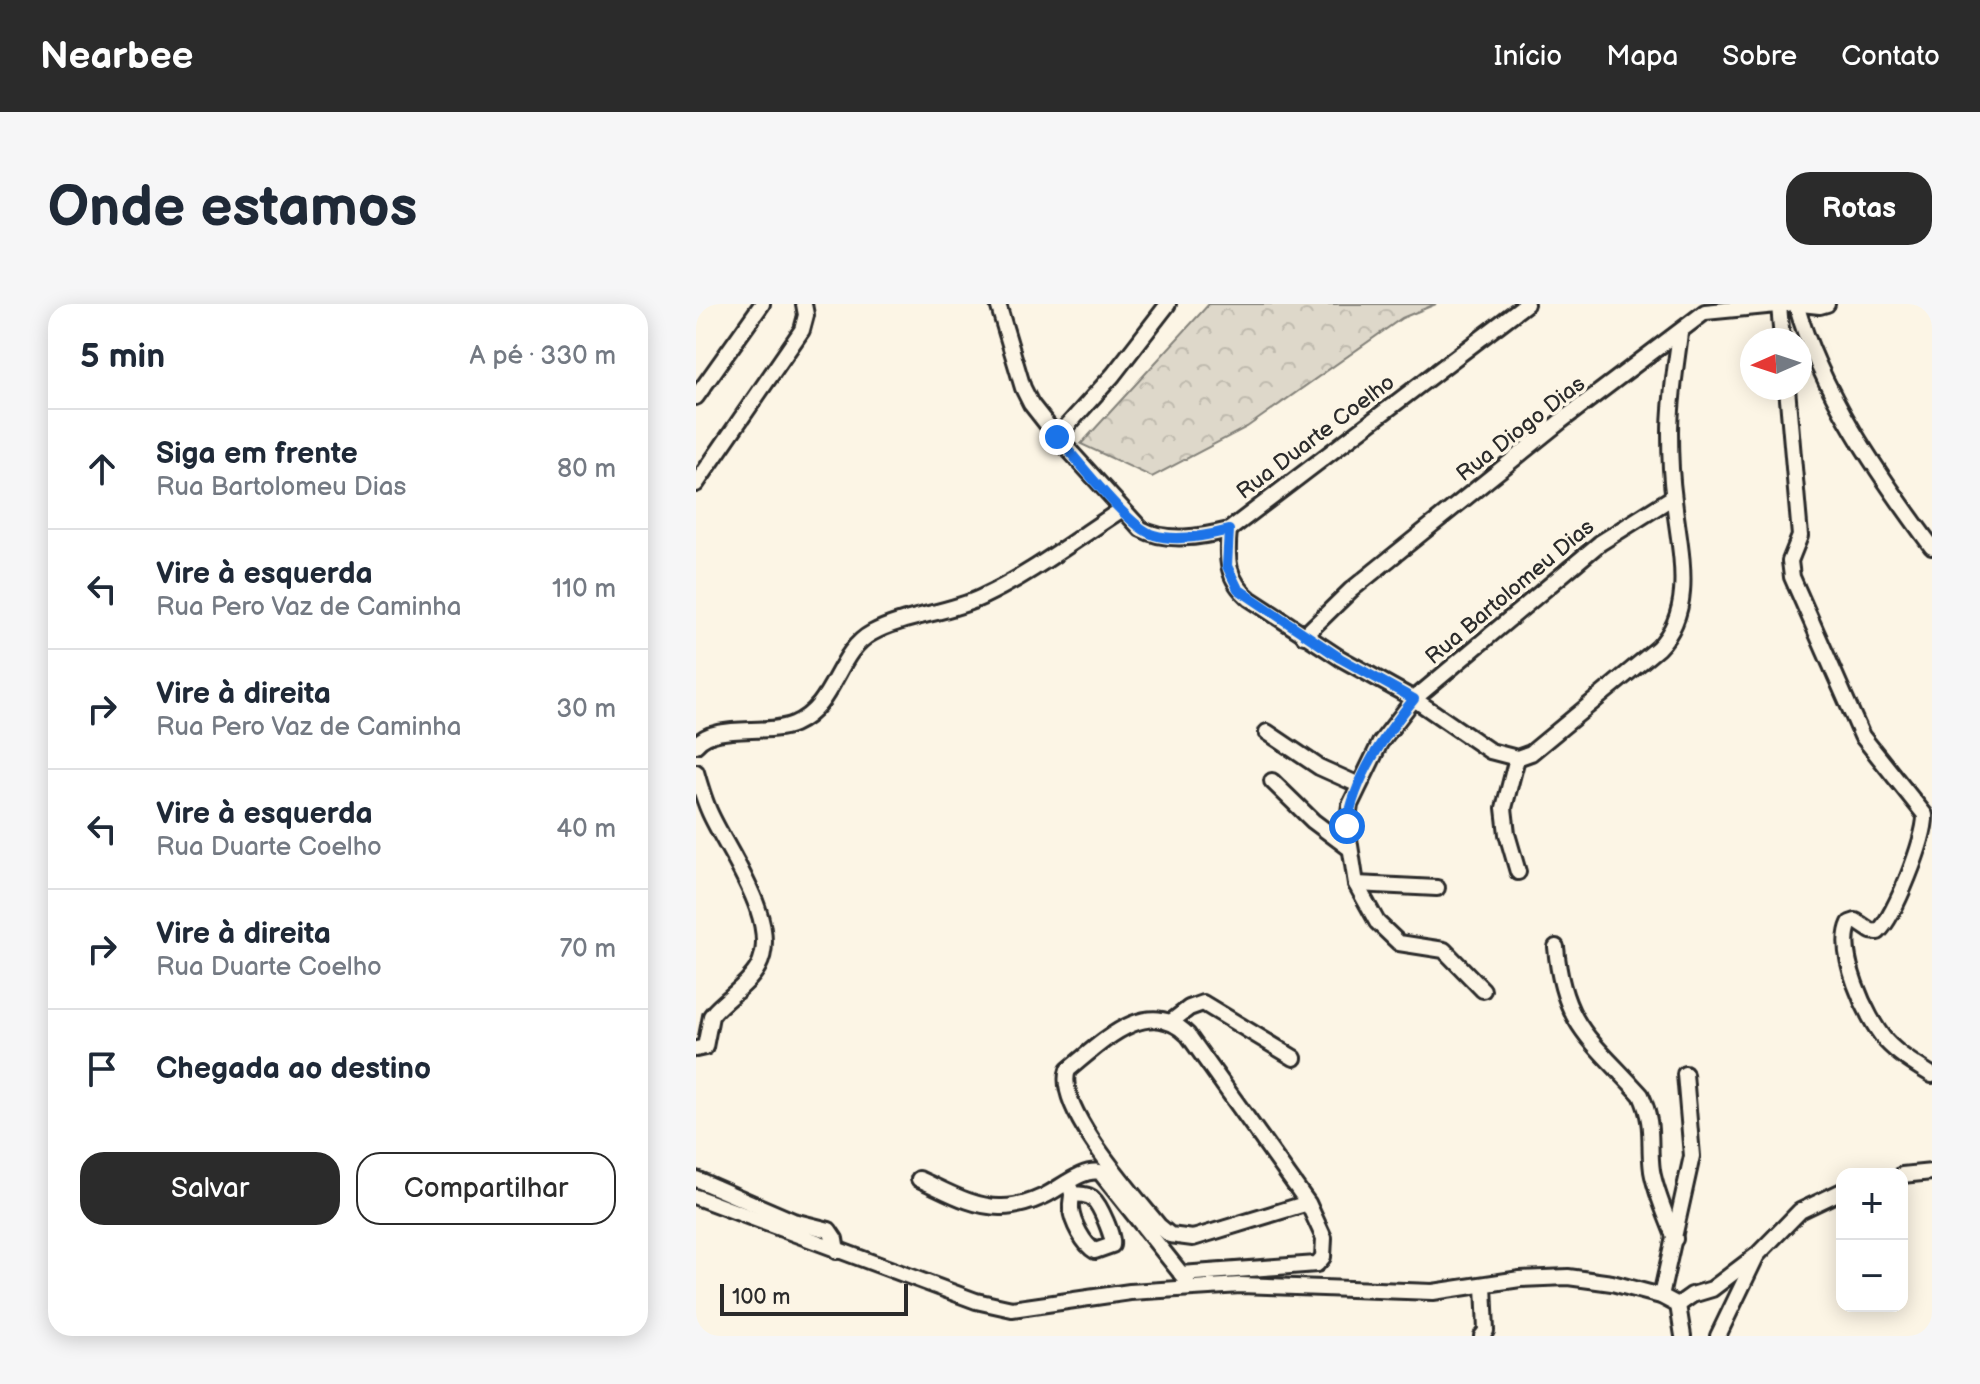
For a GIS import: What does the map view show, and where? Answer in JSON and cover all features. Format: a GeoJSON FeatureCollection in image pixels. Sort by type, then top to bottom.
{"type":"FeatureCollection","features":[{"type":"Feature","properties":{"kind":"street"},"geometry":{"type":"LineString","coordinates":[[696,397],[762,304]]}},
{"type":"Feature","properties":{"kind":"street"},"geometry":{"type":"LineString","coordinates":[[696,484],[802,330],[806,315],[804,304]]}},
{"type":"Feature","properties":{"kind":"street","name":"Rua Duarte Coelho"},"geometry":{"type":"LineString","coordinates":[[998,304],[1023,388],[1031,404],[1121,510],[1151,535],[1169,538],[1229,530],[1526,304]]}},
{"type":"Feature","properties":{"kind":"street"},"geometry":{"type":"LineString","coordinates":[[1057,437],[1113,375],[1168,304]]}},
{"type":"Feature","properties":{"kind":"street","name":"Rua Diogo Dias"},"geometry":{"type":"LineString","coordinates":[[1304,636],[1351,590],[1408,544],[1561,421],[1680,333],[1701,308],[1787,304]]}},
{"type":"Feature","properties":{"kind":"street"},"geometry":{"type":"LineString","coordinates":[[1823,305],[1799,304],[1809,346],[1863,445],[1932,547]]}},
{"type":"Feature","properties":{"kind":"street"},"geometry":{"type":"LineString","coordinates":[[1779,305],[1781,328]]}},
{"type":"Feature","properties":{"kind":"street"},"geometry":{"type":"LineString","coordinates":[[1229,530],[1227,566],[1238,589],[1304,636],[1414,699],[1490,751],[1517,758],[1541,746],[1668,638],[1681,606],[1683,586],[1673,497],[1670,432],[1680,333]]}},
{"type":"Feature","properties":{"kind":"street"},"geometry":{"type":"LineString","coordinates":[[1788,400],[1800,536],[1790,561],[1792,577],[1852,716],[1871,749],[1925,815],[1919,843],[1890,917],[1878,932],[1859,922],[1852,922],[1846,932],[1845,944],[1855,980],[1877,1028],[1895,1049],[1932,1075]]}},
{"type":"Feature","properties":{"kind":"street","name":"Rua Bartolomeu Dias"},"geometry":{"type":"LineString","coordinates":[[1483,990],[1444,950],[1399,943],[1387,934],[1364,902],[1356,884],[1347,826],[1350,805],[1380,743],[1414,699],[1600,543],[1673,497]]}},
{"type":"Feature","properties":{"kind":"street"},"geometry":{"type":"LineString","coordinates":[[696,745],[708,736],[731,731],[768,731],[793,725],[823,702],[851,652],[869,634],[980,598],[1015,579],[1121,510]]}},
{"type":"Feature","properties":{"kind":"street"},"geometry":{"type":"LineString","coordinates":[[1267,732],[1319,767],[1359,785]]}},
{"type":"Feature","properties":{"kind":"street"},"geometry":{"type":"LineString","coordinates":[[1517,758],[1504,808],[1507,834],[1518,872]]}},
{"type":"Feature","properties":{"kind":"street"},"geometry":{"type":"LineString","coordinates":[[696,772],[709,811],[756,904],[763,924],[764,942],[759,965],[711,1016],[709,1040],[705,1047],[696,1049]]}},
{"type":"Feature","properties":{"kind":"street"},"geometry":{"type":"LineString","coordinates":[[1272,781],[1313,821],[1349,848]]}},
{"type":"Feature","properties":{"kind":"street"},"geometry":{"type":"LineString","coordinates":[[1356,884],[1437,888]]}},
{"type":"Feature","properties":{"kind":"street"},"geometry":{"type":"LineString","coordinates":[[1556,947],[1558,975],[1569,1012],[1616,1070],[1641,1095],[1647,1108],[1652,1124],[1652,1169],[1675,1239]]}},
{"type":"Feature","properties":{"kind":"street"},"geometry":{"type":"LineString","coordinates":[[1172,1021],[1189,1008],[1203,1003],[1294,1058]]}},
{"type":"Feature","properties":{"kind":"street"},"geometry":{"type":"LineString","coordinates":[[1181,1274],[1317,1264],[1323,1257],[1325,1246],[1308,1203],[1188,1035],[1172,1021],[1154,1018],[1127,1025],[1068,1070],[1065,1081],[1069,1096],[1102,1156],[1159,1226],[1170,1235],[1193,1238],[1308,1203]]}},
{"type":"Feature","properties":{"kind":"street"},"geometry":{"type":"LineString","coordinates":[[1661,1296],[1692,1156],[1685,1074]]}},
{"type":"Feature","properties":{"kind":"street"},"geometry":{"type":"LineString","coordinates":[[919,1179],[978,1204],[1003,1207],[1070,1189],[1087,1172],[1100,1172],[1192,1288]]}},
{"type":"Feature","properties":{"kind":"street"},"geometry":{"type":"LineString","coordinates":[[1908,1174],[1932,1172]]}},
{"type":"Feature","properties":{"kind":"street"},"geometry":{"type":"LineString","coordinates":[[696,1179],[793,1221],[829,1230],[835,1239],[837,1251]]}},
{"type":"Feature","properties":{"kind":"street"},"geometry":{"type":"LineString","coordinates":[[1678,1305],[1692,1295],[1712,1289],[1758,1254],[1800,1211],[1836,1194]]}},
{"type":"Feature","properties":{"kind":"street"},"geometry":{"type":"LineString","coordinates":[[696,1197],[976,1301],[1012,1309],[1130,1292],[1192,1288],[1278,1285],[1433,1292],[1520,1279],[1568,1277],[1612,1283],[1661,1296],[1678,1305]]}},
{"type":"Feature","properties":{"kind":"street"},"geometry":{"type":"LineString","coordinates":[[1718,1336],[1758,1254]]}},
{"type":"Feature","properties":{"kind":"street"},"geometry":{"type":"LineString","coordinates":[[1482,1336],[1486,1331],[1484,1285]]}},
{"type":"Feature","properties":{"kind":"street"},"geometry":{"type":"LineString","coordinates":[[1712,1289],[1732,1302]]}},
{"type":"Feature","properties":{"kind":"street"},"geometry":{"type":"LineString","coordinates":[[1678,1305],[1683,1336]]}},
{"type":"Feature","properties":{"kind":"green space"},"geometry":{"type":"Polygon","coordinates":[[[1209,304],[1436,304],[1402,318],[1247,427],[1152,477],[1081,444],[1209,304]]]}},
{"type":"Feature","properties":{"kind":"route"},"geometry":{"type":"LineString","coordinates":[[1057,437],[1121,510],[1151,535],[1169,538],[1210,535],[1229,530],[1227,566],[1238,589],[1304,636],[1414,699],[1380,743],[1350,805],[1347,826]]}}]}
